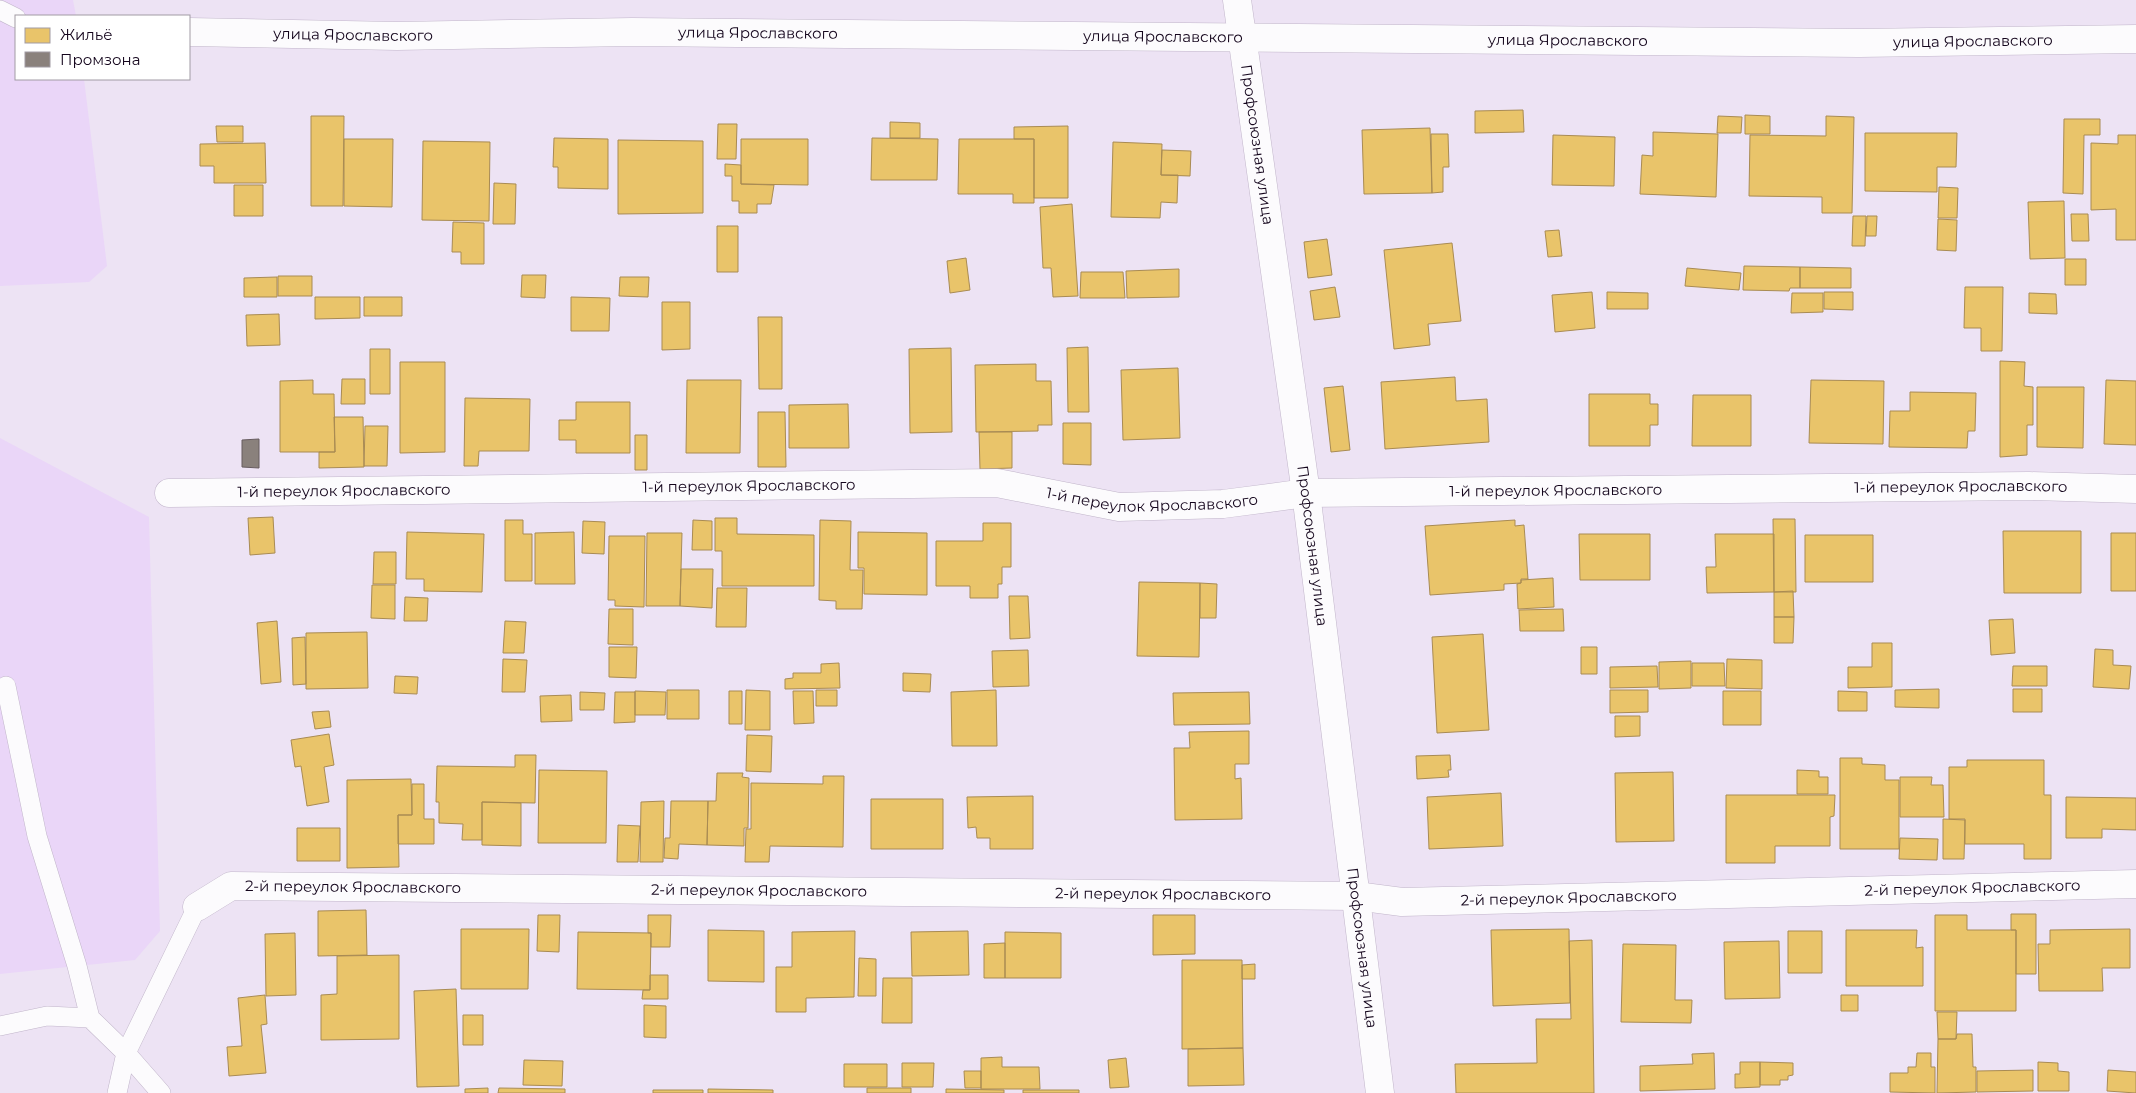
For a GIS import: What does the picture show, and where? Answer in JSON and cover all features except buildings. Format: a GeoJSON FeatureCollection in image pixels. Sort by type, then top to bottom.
{"type":"FeatureCollection","features":[{"type":"Feature","properties":{"kind":"street","name":"Профсоюзная улица"},"geometry":{"type":"LineString","coordinates":[[1237,0],[1306,494],[1380,1093]]}},
{"type":"Feature","properties":{"kind":"street","name":"улица Ярославского"},"geometry":{"type":"LineString","coordinates":[[190,32],[397,36],[632,32],[1860,43],[2136,39]]}},
{"type":"Feature","properties":{"kind":"street","name":"1-й переулок Ярославского"},"geometry":{"type":"LineString","coordinates":[[169,493],[996,483],[1119,507],[1222,504],[1306,494],[2029,486],[2136,490]]}},
{"type":"Feature","properties":{"kind":"street","name":"2-й переулок Ярославского"},"geometry":{"type":"LineString","coordinates":[[197,907],[231,886],[1356,896],[1402,902],[2136,884]]}},
{"type":"Feature","properties":{"kind":"lane"},"geometry":{"type":"LineString","coordinates":[[0,10],[15,18]]}},
{"type":"Feature","properties":{"kind":"lane"},"geometry":{"type":"LineString","coordinates":[[6,686],[37,836],[77,966],[90,1018],[126,1053],[160,1093]]}},
{"type":"Feature","properties":{"kind":"lane"},"geometry":{"type":"LineString","coordinates":[[118,1093],[126,1053],[197,907]]}},
{"type":"Feature","properties":{"kind":"lane"},"geometry":{"type":"LineString","coordinates":[[0,1026],[47,1016],[90,1018]]}},
{"type":"Feature","properties":{"kind":"shaded area"},"geometry":{"type":"Polygon","coordinates":[[[0,0],[73,0],[76,15],[15,15],[15,80],[84,80],[107,266],[89,282],[0,286],[0,0]]]}},
{"type":"Feature","properties":{"kind":"shaded area"},"geometry":{"type":"Polygon","coordinates":[[[0,438],[149,517],[160,931],[135,960],[0,974],[0,438]]]}}]}
